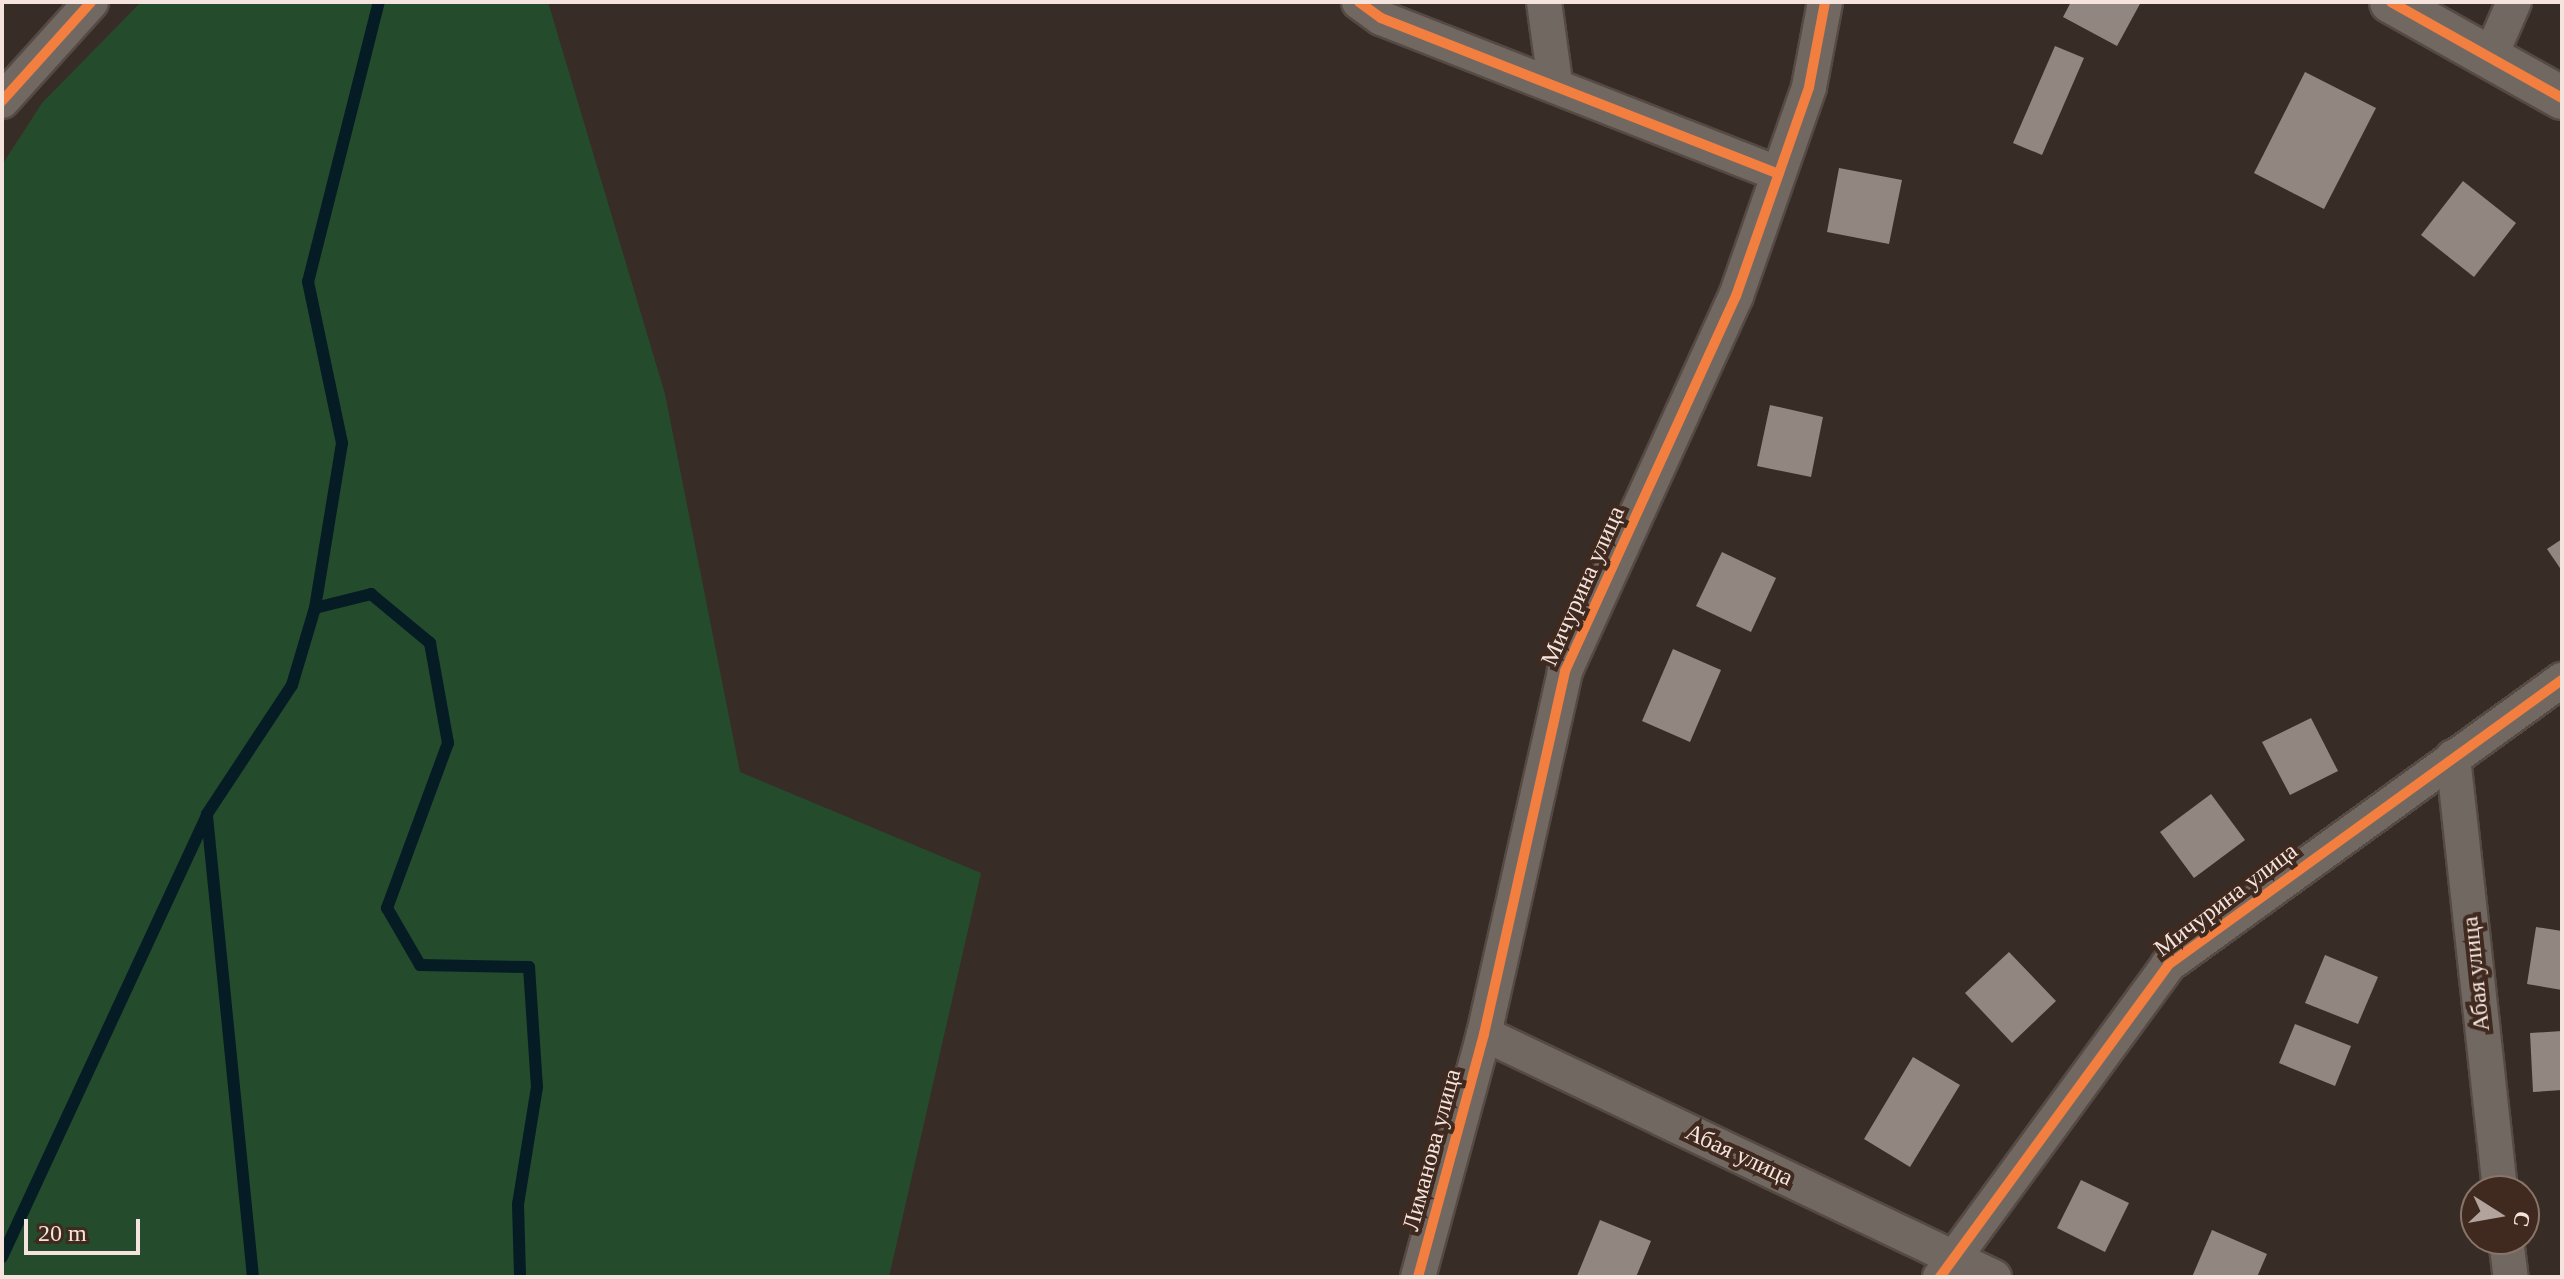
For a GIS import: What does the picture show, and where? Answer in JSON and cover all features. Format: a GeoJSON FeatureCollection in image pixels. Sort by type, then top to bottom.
{"type":"FeatureCollection","features":[{"type":"Feature","properties":{"kind":"street"},"geometry":{"type":"LineString","coordinates":[[2,101],[91,2]]}},
{"type":"Feature","properties":{"kind":"street"},"geometry":{"type":"LineString","coordinates":[[1359,2],[1381,18],[1555,82],[1779,174]]}},
{"type":"Feature","properties":{"kind":"street"},"geometry":{"type":"LineString","coordinates":[[1544,2],[1555,82]]}},
{"type":"Feature","properties":{"kind":"street","name":"Мичурина улица"},"geometry":{"type":"LineString","coordinates":[[1484,1034],[1565,671],[1736,296],[1809,87],[1825,2]]}},
{"type":"Feature","properties":{"kind":"street"},"geometry":{"type":"LineString","coordinates":[[2391,2],[2562,98]]}},
{"type":"Feature","properties":{"kind":"street"},"geometry":{"type":"LineString","coordinates":[[2490,57],[2514,2]]}},
{"type":"Feature","properties":{"kind":"street","name":"Мичурина улица"},"geometry":{"type":"LineString","coordinates":[[1946,1267],[2168,965],[2562,680]]}},
{"type":"Feature","properties":{"kind":"street","name":"Абая улица"},"geometry":{"type":"LineString","coordinates":[[2453,757],[2498,1175]]}},
{"type":"Feature","properties":{"kind":"street","name":"Абая улица"},"geometry":{"type":"LineString","coordinates":[[1484,1034],[1946,1267],[1994,1277]]}},
{"type":"Feature","properties":{"kind":"street","name":"Лиманова улица"},"geometry":{"type":"LineString","coordinates":[[1418,1277],[1484,1034]]}},
{"type":"Feature","properties":{"kind":"street"},"geometry":{"type":"LineString","coordinates":[[2508,1255],[2511,1277]]}},
{"type":"Feature","properties":{"kind":"green space"},"geometry":{"type":"Polygon","coordinates":[[[141,2],[548,2],[665,394],[740,772],[981,873],[889,1277],[2,1277],[2,165],[42,103],[141,2]]]}},
{"type":"Feature","properties":{"kind":"building"},"geometry":{"type":"Polygon","coordinates":[[[2071,2],[2141,2],[2117,46],[2063,17],[2071,2]]]}},
{"type":"Feature","properties":{"kind":"building"},"geometry":{"type":"Polygon","coordinates":[[[2055,46],[2084,58],[2042,155],[2013,143],[2055,46]]]}},
{"type":"Feature","properties":{"kind":"building"},"geometry":{"type":"Polygon","coordinates":[[[2305,72],[2376,108],[2324,209],[2254,173],[2305,72]]]}},
{"type":"Feature","properties":{"kind":"building"},"geometry":{"type":"Polygon","coordinates":[[[1839,168],[1902,180],[1889,244],[1827,232],[1839,168]]]}},
{"type":"Feature","properties":{"kind":"building"},"geometry":{"type":"Polygon","coordinates":[[[2463,181],[2516,223],[2474,277],[2421,235],[2463,181]]]}},
{"type":"Feature","properties":{"kind":"building"},"geometry":{"type":"Polygon","coordinates":[[[1770,405],[1823,417],[1811,477],[1757,466],[1770,405]]]}},
{"type":"Feature","properties":{"kind":"building"},"geometry":{"type":"Polygon","coordinates":[[[2562,539],[2562,571],[2547,549],[2562,539]]]}},
{"type":"Feature","properties":{"kind":"building"},"geometry":{"type":"Polygon","coordinates":[[[1722,552],[1776,578],[1751,632],[1696,606],[1722,552]]]}},
{"type":"Feature","properties":{"kind":"building"},"geometry":{"type":"Polygon","coordinates":[[[1673,649],[1721,670],[1690,742],[1642,721],[1673,649]]]}},
{"type":"Feature","properties":{"kind":"building"},"geometry":{"type":"Polygon","coordinates":[[[2311,718],[2338,771],[2290,795],[2262,742],[2311,718]]]}},
{"type":"Feature","properties":{"kind":"building"},"geometry":{"type":"Polygon","coordinates":[[[2211,794],[2245,840],[2194,878],[2160,832],[2211,794]]]}},
{"type":"Feature","properties":{"kind":"building"},"geometry":{"type":"Polygon","coordinates":[[[2536,927],[2562,931],[2562,990],[2527,984],[2536,927]]]}},
{"type":"Feature","properties":{"kind":"building"},"geometry":{"type":"Polygon","coordinates":[[[2009,952],[2056,1001],[2012,1043],[1965,993],[2009,952]]]}},
{"type":"Feature","properties":{"kind":"building"},"geometry":{"type":"Polygon","coordinates":[[[2325,955],[2378,977],[2358,1024],[2305,1003],[2325,955]]]}},
{"type":"Feature","properties":{"kind":"building"},"geometry":{"type":"Polygon","coordinates":[[[2295,1024],[2351,1046],[2335,1086],[2279,1063],[2295,1024]]]}},
{"type":"Feature","properties":{"kind":"building"},"geometry":{"type":"Polygon","coordinates":[[[2562,1031],[2562,1090],[2533,1092],[2530,1033],[2562,1031]]]}},
{"type":"Feature","properties":{"kind":"building"},"geometry":{"type":"Polygon","coordinates":[[[1913,1057],[1960,1085],[1910,1167],[1864,1139],[1913,1057]]]}},
{"type":"Feature","properties":{"kind":"building"},"geometry":{"type":"Polygon","coordinates":[[[2081,1180],[2129,1203],[2105,1252],[2057,1228],[2081,1180]]]}},
{"type":"Feature","properties":{"kind":"building"},"geometry":{"type":"Polygon","coordinates":[[[1600,1220],[1651,1241],[1636,1277],[1577,1276],[1600,1220]]]}},
{"type":"Feature","properties":{"kind":"building"},"geometry":{"type":"Polygon","coordinates":[[[2212,1230],[2267,1254],[2257,1277],[2192,1277],[2212,1230]]]}},
{"type":"Feature","properties":{"kind":"waterway"},"geometry":{"type":"LineString","coordinates":[[253,1277],[207,814],[292,685],[315,608],[342,443],[308,282],[379,2]]}},
{"type":"Feature","properties":{"kind":"waterway"},"geometry":{"type":"LineString","coordinates":[[315,608],[371,594],[430,643],[448,743],[387,908],[420,965],[529,967],[537,1087],[518,1204],[520,1277]]}},
{"type":"Feature","properties":{"kind":"waterway"},"geometry":{"type":"LineString","coordinates":[[2,1257],[206,817]]}},
{"type":"Feature","properties":{"kind":"cycle path"},"geometry":{"type":"LineString","coordinates":[[2,101],[91,2]]}},
{"type":"Feature","properties":{"kind":"cycle path"},"geometry":{"type":"LineString","coordinates":[[1359,2],[1381,18],[1779,174]]}},
{"type":"Feature","properties":{"kind":"cycle path"},"geometry":{"type":"LineString","coordinates":[[1418,1277],[1484,1034],[1565,671],[1736,296],[1809,87],[1825,2]]}},
{"type":"Feature","properties":{"kind":"cycle path"},"geometry":{"type":"LineString","coordinates":[[2391,2],[2562,98]]}},
{"type":"Feature","properties":{"kind":"cycle path"},"geometry":{"type":"LineString","coordinates":[[1940,1277],[2168,965],[2562,680]]}}]}
